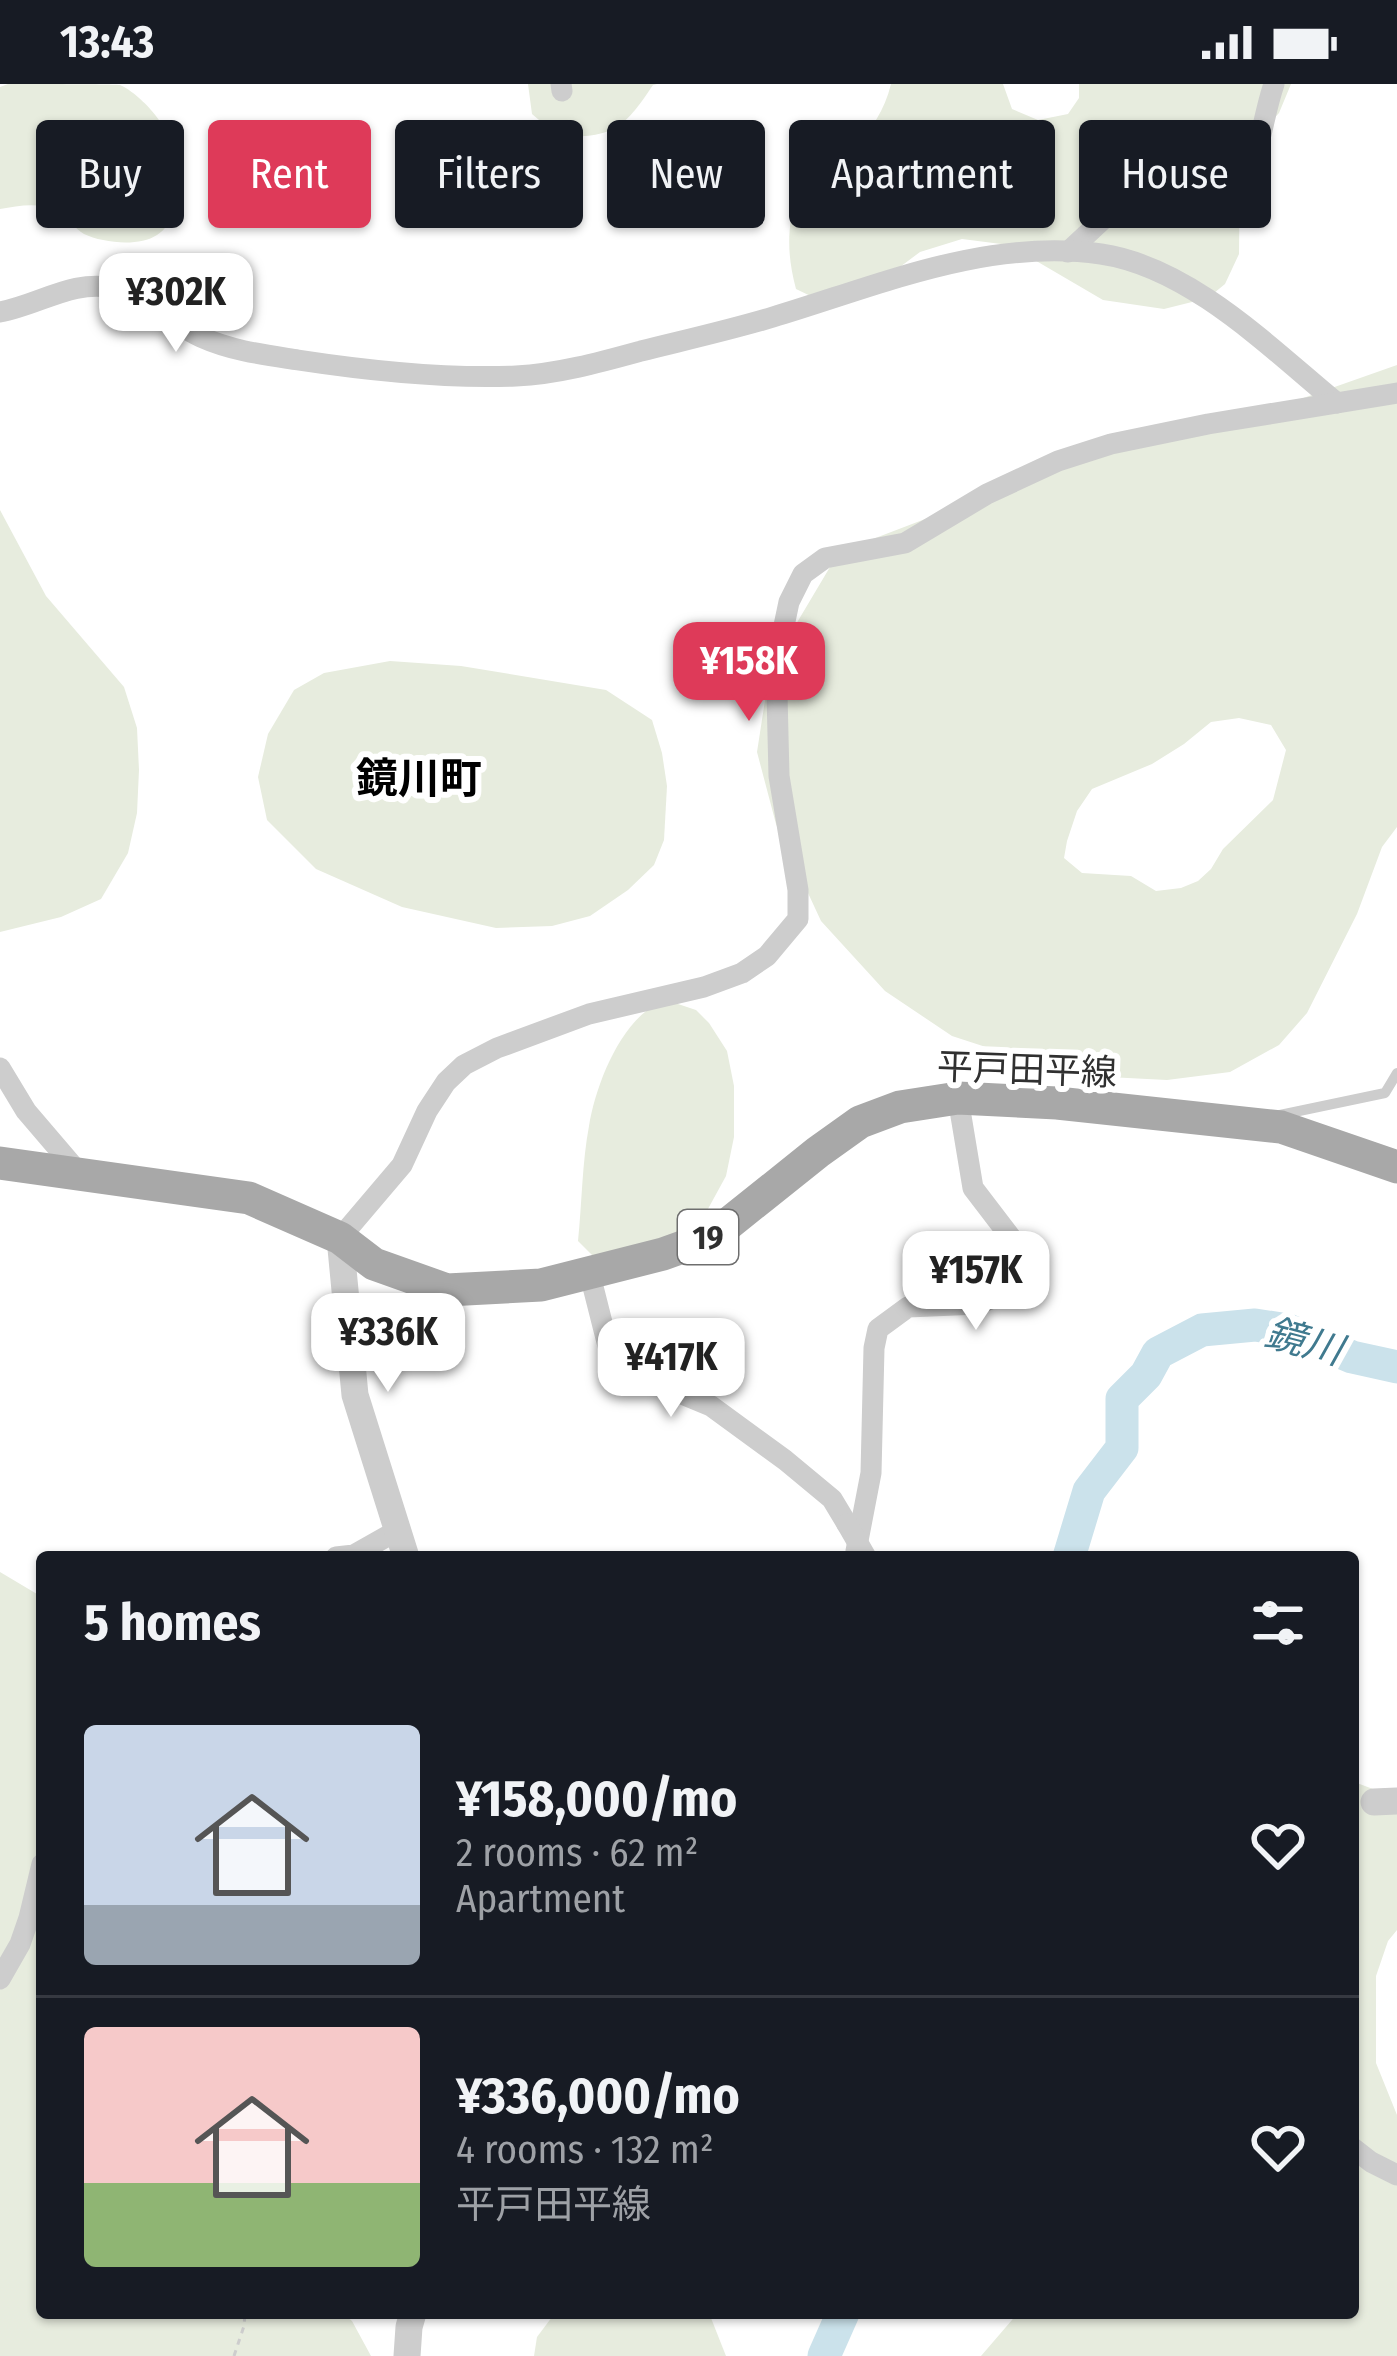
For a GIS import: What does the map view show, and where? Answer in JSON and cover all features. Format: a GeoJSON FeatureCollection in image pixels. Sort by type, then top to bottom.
{"type":"FeatureCollection","features":[{"type":"Feature","properties":{"kind":"main road","name":"平戸田平線"},"geometry":{"type":"LineString","coordinates":[[0,1163],[250,1198],[340,1238],[374,1264],[447,1290],[541,1286],[713,1236],[860,1122],[900,1107],[958,1098],[1057,1103],[1281,1127],[1397,1167]]}},
{"type":"Feature","properties":{"kind":"street"},"geometry":{"type":"LineString","coordinates":[[1068,251],[1114,209],[1140,197],[1240,190],[1252,172],[1274,84]]}},
{"type":"Feature","properties":{"kind":"street"},"geometry":{"type":"LineString","coordinates":[[0,312],[71,287],[112,287],[201,337],[247,352],[412,374],[519,376],[612,359],[774,316],[936,265],[1009,253],[1068,251],[1106,255],[1150,269],[1213,301],[1337,403]]}},
{"type":"Feature","properties":{"kind":"street"},"geometry":{"type":"LineString","coordinates":[[371,1551],[402,1544],[355,1395],[340,1238],[402,1165],[427,1111],[464,1065],[589,1014],[742,973],[767,956],[798,919],[798,890],[779,776],[777,694],[789,602],[803,574],[825,558],[905,542],[986,494],[1058,461],[1111,444],[1397,393]]}},
{"type":"Feature","properties":{"kind":"street"},"geometry":{"type":"LineString","coordinates":[[0,1068],[26,1111],[79,1173]]}},
{"type":"Feature","properties":{"kind":"street"},"geometry":{"type":"LineString","coordinates":[[855,1551],[871,1473],[878,1329],[908,1307],[978,1304],[1005,1293],[1017,1279],[1012,1239],[973,1188],[958,1098]]}},
{"type":"Feature","properties":{"kind":"street"},"geometry":{"type":"LineString","coordinates":[[590,1271],[611,1358],[711,1406],[785,1460],[832,1499],[863,1551]]}},
{"type":"Feature","properties":{"kind":"street"},"geometry":{"type":"LineString","coordinates":[[0,1978],[20,1944],[36,1889]]}},
{"type":"Feature","properties":{"kind":"street"},"geometry":{"type":"LineString","coordinates":[[1359,2153],[1397,2175]]}},
{"type":"Feature","properties":{"kind":"street"},"geometry":{"type":"LineString","coordinates":[[407,2356],[411,2319]]}},
{"type":"Feature","properties":{"kind":"lane"},"geometry":{"type":"LineString","coordinates":[[1242,1123],[1385,1093],[1397,1073]]}},
{"type":"Feature","properties":{"kind":"path"},"geometry":{"type":"LineString","coordinates":[[234,2356],[245,2319]]}},
{"type":"Feature","properties":{"kind":"shaded area"},"geometry":{"type":"Polygon","coordinates":[[[528,84],[657,84],[625,120],[607,120],[605,132],[583,136],[583,120],[539,120],[532,114],[528,84]]]}},
{"type":"Feature","properties":{"kind":"shaded area"},"geometry":{"type":"Polygon","coordinates":[[[891,84],[1003,84],[1012,109],[1038,120],[875,120],[891,84]]]}},
{"type":"Feature","properties":{"kind":"shaded area"},"geometry":{"type":"Polygon","coordinates":[[[1079,84],[1291,84],[1271,121],[1079,120],[1079,228],[1239,228],[1239,254],[1225,284],[1208,298],[1164,309],[1103,300],[1009,245],[962,239],[920,252],[853,302],[823,302],[796,289],[790,228],[1055,228],[1055,120],[1038,120],[1068,114],[1079,98],[1079,84]]]}},
{"type":"Feature","properties":{"kind":"shaded area"},"geometry":{"type":"Polygon","coordinates":[[[120,85],[159,120],[36,120],[36,206],[0,209],[0,87],[120,85]]]}},
{"type":"Feature","properties":{"kind":"shaded area"},"geometry":{"type":"Polygon","coordinates":[[[77,228],[165,228],[149,239],[131,242],[84,234],[77,228]]]}},
{"type":"Feature","properties":{"kind":"shaded area"},"geometry":{"type":"Polygon","coordinates":[[[1397,365],[1397,827],[1382,847],[1357,914],[1307,1013],[1279,1045],[1230,1072],[1167,1080],[1108,1077],[1038,1064],[952,1036],[885,991],[821,921],[776,824],[757,752],[770,668],[830,567],[865,542],[1014,485],[1178,432],[1275,408],[1397,365]],[[1239,718],[1211,722],[1152,764],[1092,789],[1077,811],[1064,858],[1082,873],[1131,876],[1156,891],[1198,881],[1273,800],[1286,750],[1271,725],[1239,718]]]}},
{"type":"Feature","properties":{"kind":"shaded area"},"geometry":{"type":"Polygon","coordinates":[[[0,510],[46,596],[124,687],[137,728],[139,770],[137,813],[128,853],[101,899],[61,917],[0,932],[0,510]]]}},
{"type":"Feature","properties":{"kind":"shaded area"},"geometry":{"type":"Polygon","coordinates":[[[390,661],[461,666],[606,690],[652,720],[667,786],[664,840],[654,865],[590,916],[552,926],[496,928],[402,907],[316,869],[267,820],[258,777],[268,734],[294,690],[324,673],[390,661]]]}},
{"type":"Feature","properties":{"kind":"shaded area"},"geometry":{"type":"Polygon","coordinates":[[[666,1000],[696,1010],[727,1051],[734,1086],[734,1137],[726,1176],[703,1218],[677,1251],[606,1269],[578,1241],[593,1109],[605,1071],[625,1035],[651,1008],[666,1000]]]}},
{"type":"Feature","properties":{"kind":"shaded area"},"geometry":{"type":"Polygon","coordinates":[[[0,1572],[36,1593],[36,2319],[350,2319],[371,2356],[0,2356],[0,1572]]]}},
{"type":"Feature","properties":{"kind":"shaded area"},"geometry":{"type":"Polygon","coordinates":[[[1359,1784],[1397,1798],[1397,1930],[1388,1941],[1376,1976],[1376,2063],[1397,2115],[1397,2356],[981,2356],[1013,2319],[1359,2319],[1359,1784]]]}},
{"type":"Feature","properties":{"kind":"shaded area"},"geometry":{"type":"Polygon","coordinates":[[[550,2319],[711,2319],[726,2356],[534,2356],[537,2337],[550,2319]]]}},
{"type":"Feature","properties":{"kind":"waterway","name":"鏡川"},"geometry":{"type":"LineString","coordinates":[[1071,1551],[1089,1491],[1122,1448],[1122,1399],[1146,1375],[1158,1353],[1202,1330],[1255,1325],[1288,1330],[1352,1357],[1397,1367]]}},
{"type":"Feature","properties":{"kind":"waterway","name":"鏡川"},"geometry":{"type":"LineString","coordinates":[[824,2356],[840,2319]]}},
{"type":"Feature","properties":{"kind":"district","name":"鏡川町"},"geometry":{"type":"Point","coordinates":[419,778]}}]}
